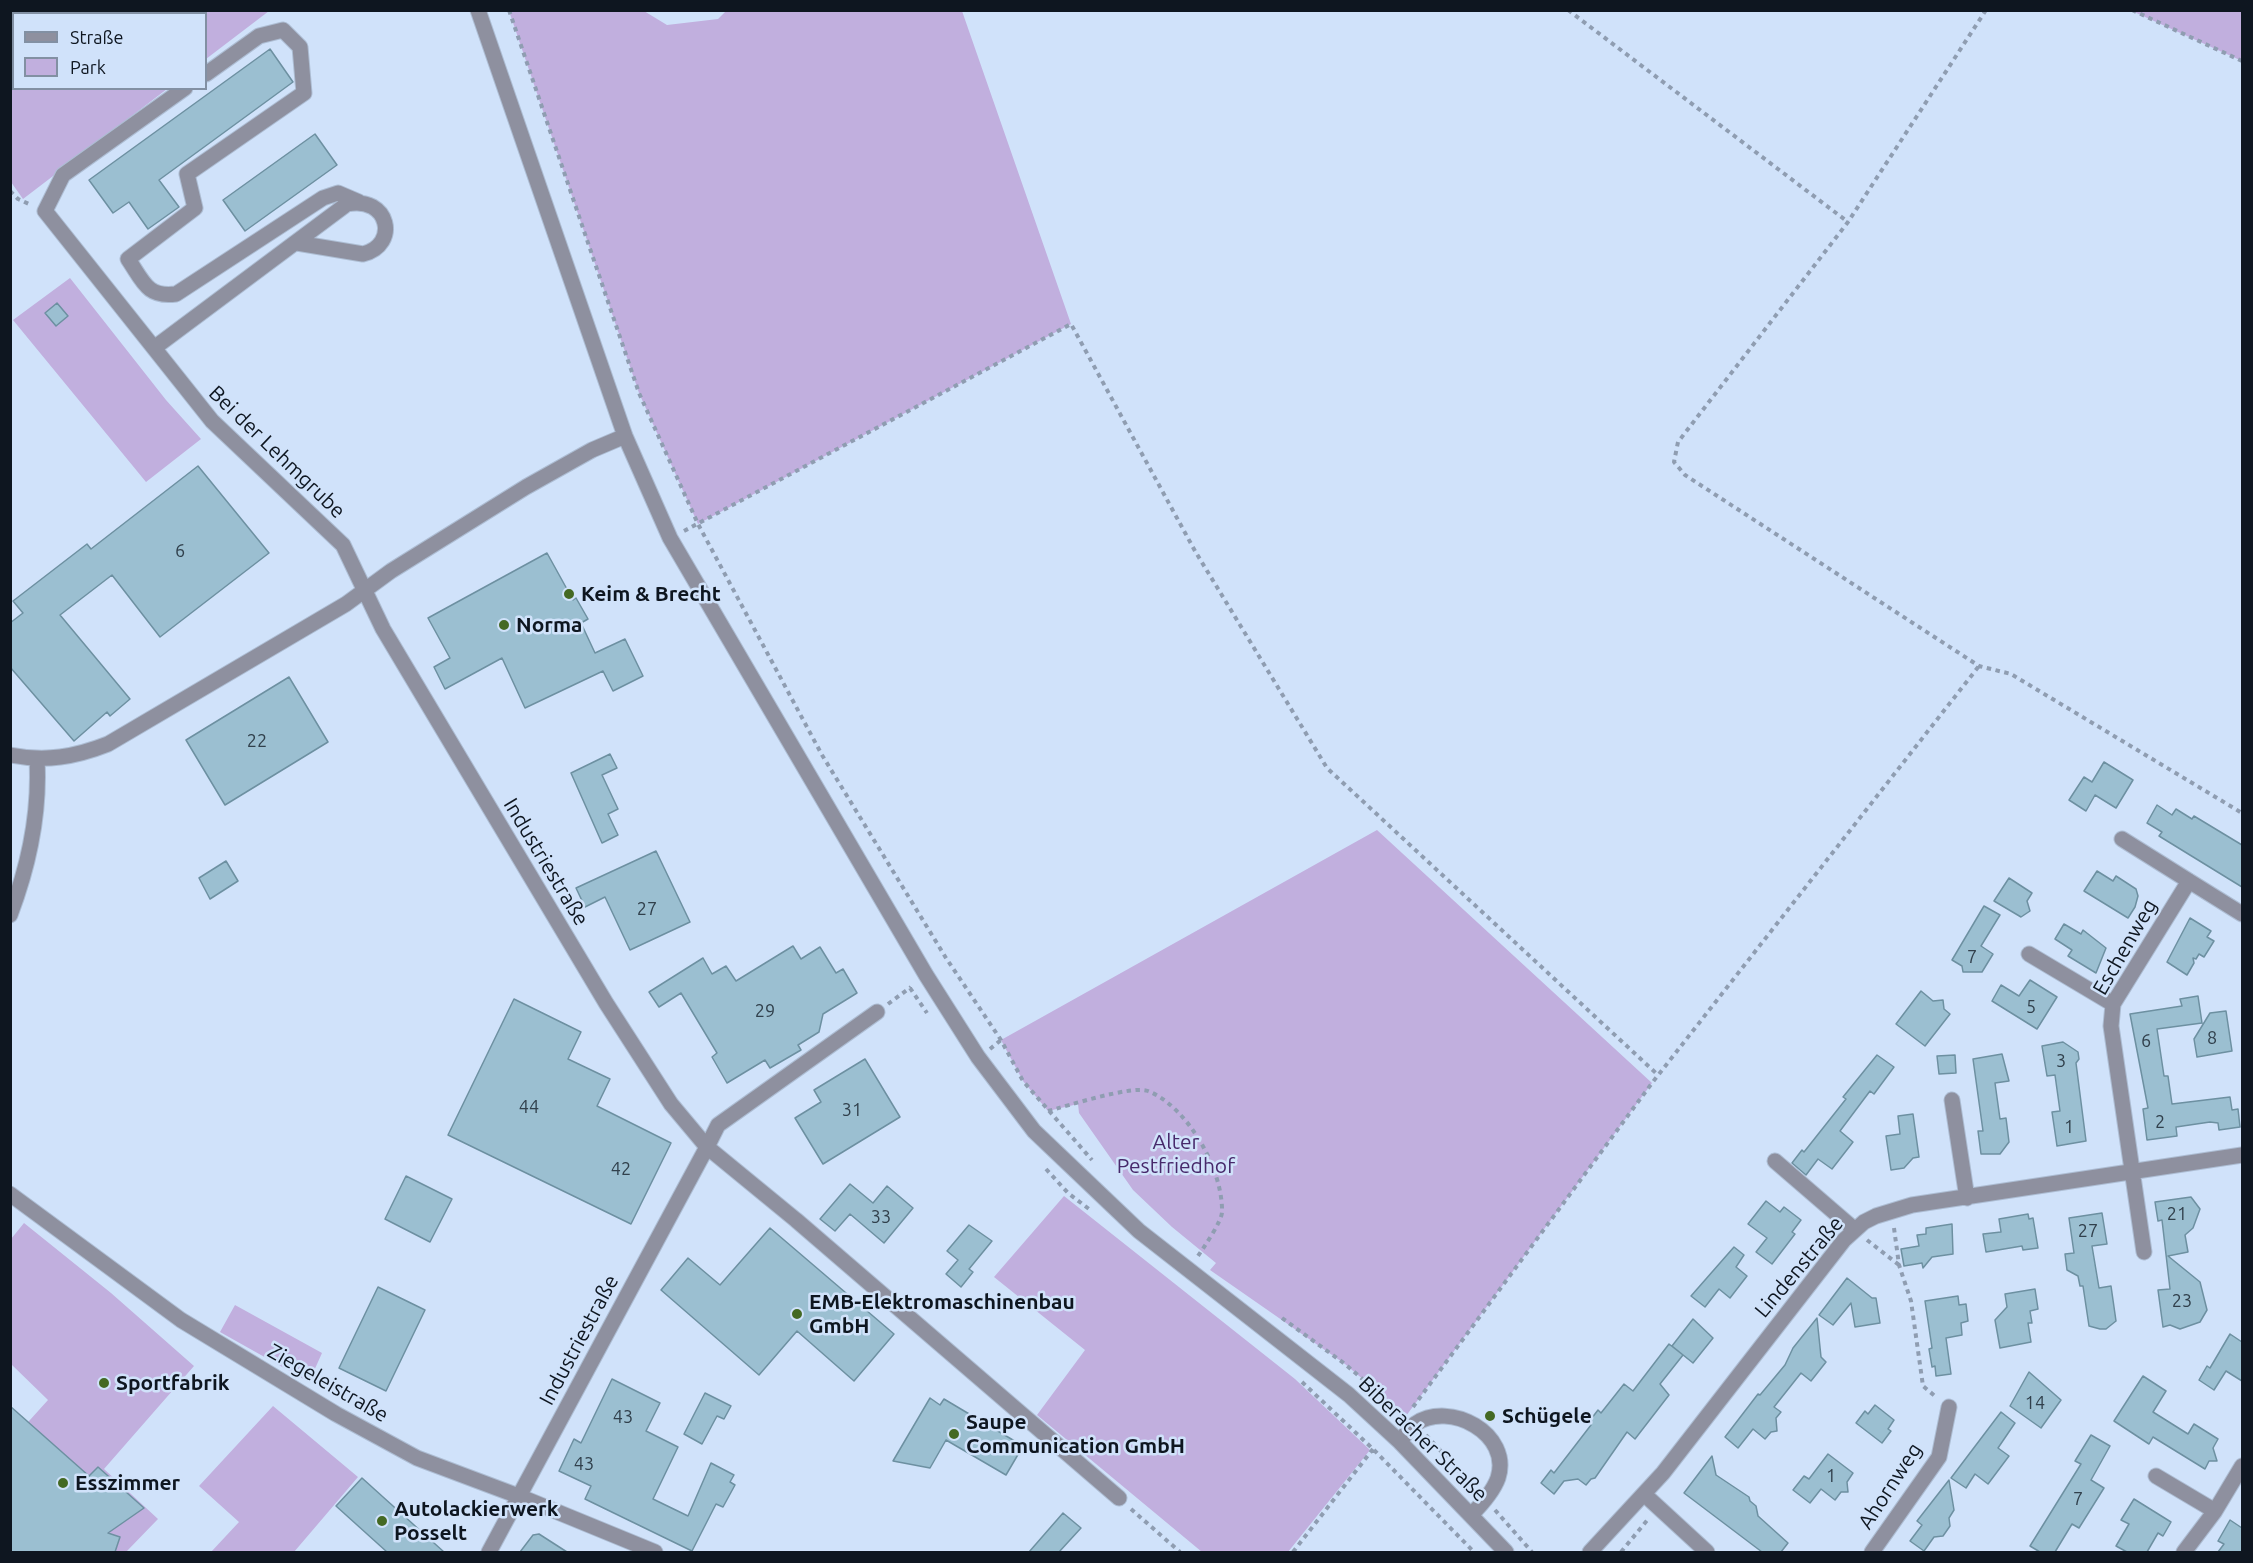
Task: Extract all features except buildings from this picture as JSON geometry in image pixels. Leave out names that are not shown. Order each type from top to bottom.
[{"type":"street","name":"Biberacher Straße","points":[[478,10],[625,436],[670,538],[926,975],[978,1057],[1034,1131],[1139,1231],[1306,1360],[1395,1437],[1506,1552]]},
{"type":"street","points":[[207,73],[258,36],[283,30],[300,47],[303,93],[187,174],[195,208],[128,259],[152,291],[160,296],[176,294],[323,198],[338,193],[380,209],[384,220],[382,243],[374,252],[363,254],[297,243]]},
{"type":"street","points":[[45,211],[63,175],[182,90]]},
{"type":"street","points":[[154,348],[347,204],[359,202]]},
{"type":"street","name":"Bei der Lehmgrube","points":[[45,211],[212,420],[343,545],[365,590]]},
{"type":"street","points":[[10,755],[37,760],[80,755],[108,744],[346,604],[526,487],[592,450],[625,436]]},
{"type":"street","name":"Industriestraße","points":[[365,590],[383,630],[606,1003],[672,1104],[707,1147],[796,1220],[1119,1498]]},
{"type":"street","points":[[10,915],[23,881],[32,841],[39,795],[37,760]]},
{"type":"street","points":[[2122,839],[2242,914]]},
{"type":"street","name":"Eschenweg","points":[[2144,1252],[2111,1026],[2113,1004],[2189,881]]},
{"type":"street","points":[[2029,954],[2113,1004]]},
{"type":"street","name":"Industriestraße","points":[[489,1552],[521,1497],[718,1125],[877,1012]]},
{"type":"street","points":[[1952,1100],[1967,1198]]},
{"type":"street","name":"Lindenstraße","points":[[1590,1552],[1645,1495],[1830,1256],[1864,1222],[1891,1210],[2242,1155]]},
{"type":"street","points":[[1775,1161],[1855,1230]]},
{"type":"street","name":"Ziegeleistraße","points":[[10,1194],[181,1320],[313,1401],[417,1458],[521,1497],[655,1552]]},
{"type":"street","name":"Ahornweg","points":[[1872,1552],[1939,1457],[1949,1407]]},
{"type":"street","points":[[1395,1437],[1410,1420],[1448,1416],[1461,1418],[1484,1432],[1493,1442],[1499,1467],[1498,1478],[1486,1500],[1471,1515]]},
{"type":"street","points":[[2184,1552],[2215,1512],[2242,1466]]},
{"type":"street","points":[[2156,1476],[2215,1512]]},
{"type":"street","points":[[1645,1495],[1707,1552]]},
{"type":"path","points":[[509,10],[639,393],[698,524],[822,755],[946,958],[1001,1040],[1023,1080],[1100,1168]]},
{"type":"path","points":[[1568,10],[1848,222]]},
{"type":"path","points":[[1986,10],[1848,222],[1678,442],[1674,462],[1685,475],[1978,666],[2011,674],[2242,813]]},
{"type":"path","points":[[2132,10],[2242,61]]},
{"type":"path","points":[[10,190],[18,199],[45,211]]},
{"type":"path","points":[[670,538],[1071,324],[1196,551],[1327,768],[1658,1075]]},
{"type":"path","points":[[1395,1437],[1410,1420],[1658,1075],[1978,666]]},
{"type":"path","points":[[877,1012],[910,988]]},
{"type":"path","points":[[1048,1111],[1123,1091],[1146,1090],[1169,1105],[1194,1130],[1215,1171],[1222,1214],[1196,1260]]},
{"type":"path","points":[[1891,1210],[1899,1265],[1911,1301],[1923,1386],[1949,1407]]},
{"type":"path","points":[[1855,1230],[1899,1265]]},
{"type":"path","points":[[1188,1252],[1203,1264]]},
{"type":"path","points":[[1278,1316],[1345,1364],[1410,1420],[1532,1552]]},
{"type":"path","points":[[1293,1552],[1373,1449]]},
{"type":"path","points":[[1119,1498],[1180,1552]]},
{"type":"path","points":[[1621,1552],[1660,1507]]},
{"type":"path","points":[[1464,1543],[1474,1552]]},
{"type":"green space","points":[[727,10],[962,11],[1071,324],[698,524],[639,393],[509,11],[644,11],[667,25],[718,19]]},
{"type":"green space","points":[[11,11],[269,11],[207,58],[207,12],[12,12],[12,90],[166,90],[23,199],[11,182]]},
{"type":"green space","points":[[2132,11],[2242,11],[2242,61]]},
{"type":"green space","points":[[70,278],[166,400],[201,439],[146,482],[13,320]]},
{"type":"green space","name":"Alter Pestfriedhof","points":[[1377,830],[1652,1083],[1406,1416],[1345,1364],[1210,1270],[1216,1263],[1172,1227],[1133,1190],[1079,1113],[1078,1104],[1048,1111],[1023,1081],[1001,1040]]},
{"type":"green space","points":[[1064,1196],[1295,1379],[1370,1450],[1288,1552],[1202,1552],[1037,1415],[1085,1350],[994,1277]]},
{"type":"green space","name":"Sportfabrik","points":[[24,1223],[111,1293],[194,1366],[104,1469],[158,1519],[126,1552],[11,1552],[11,1441],[48,1400],[11,1364],[11,1239]]},
{"type":"green space","points":[[235,1305],[322,1353],[309,1382],[220,1332]]},
{"type":"green space","name":"Sportfabrik","points":[[273,1406],[358,1477],[294,1552],[211,1552],[239,1522],[199,1486]]},
{"type":"place","name":"Keim & Brecht","points":[[569,594]]},
{"type":"place","name":"Norma","points":[[504,625]]},
{"type":"place","name":"EMB-Elektromaschinenbau GmbH","points":[[797,1314]]},
{"type":"place","name":"Sportfabrik","points":[[104,1383]]},
{"type":"place","name":"Schügele","points":[[1490,1416]]},
{"type":"place","name":"Saupe Communication GmbH","points":[[954,1434]]},
{"type":"place","name":"Esszimmer","points":[[63,1483]]},
{"type":"place","name":"Autolackierwerk Posselt","points":[[382,1521]]}]
